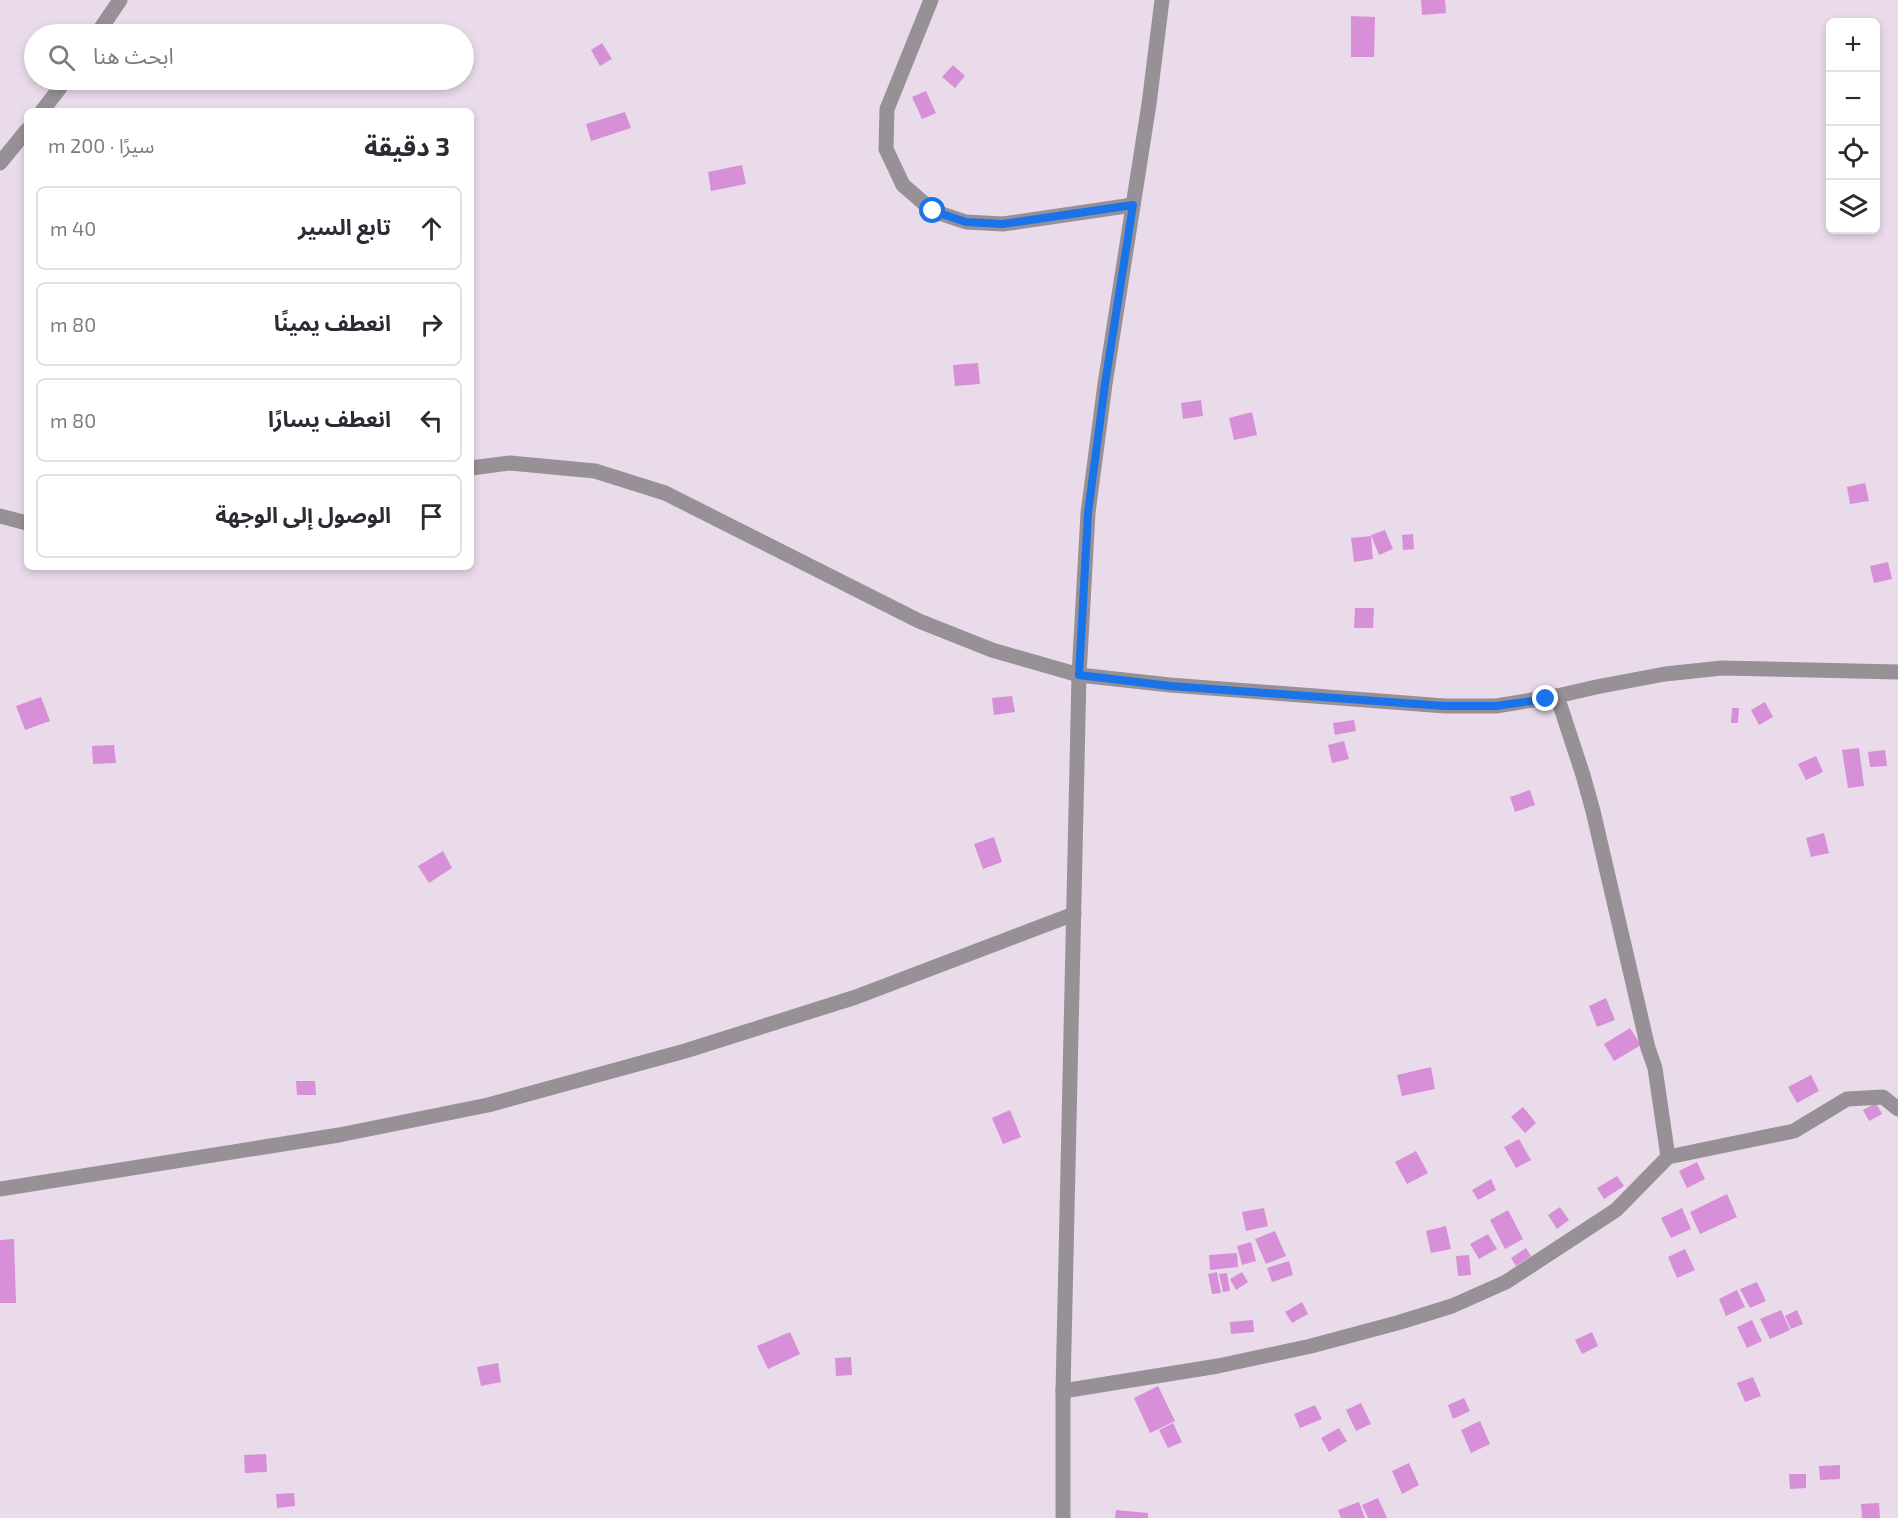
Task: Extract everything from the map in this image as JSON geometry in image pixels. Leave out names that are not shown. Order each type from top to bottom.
[{"type":"street","points":[[104,24],[120,0]]},
{"type":"street","points":[[931,0],[887,108],[886,148],[903,185],[933,211],[966,222],[1003,224],[1133,205]]},
{"type":"street","points":[[1063,1518],[1063,1390],[1079,675],[1088,513],[1162,0]]},
{"type":"street","points":[[44,108],[58,90]]},
{"type":"street","points":[[0,163],[24,134]]},
{"type":"street","points":[[474,468],[510,463],[595,471],[665,492],[919,621],[992,650],[1079,675],[1170,686],[1444,706],[1496,706],[1665,674],[1722,668],[1898,672]]},
{"type":"street","points":[[0,516],[24,522]]},
{"type":"street","points":[[1557,696],[1593,811],[1648,1048],[1655,1068],[1668,1157]]},
{"type":"street","points":[[0,1189],[339,1136],[488,1105],[685,1051],[856,997],[1074,914]]},
{"type":"street","points":[[1063,1390],[1218,1366],[1311,1346],[1452,1306],[1506,1282],[1616,1210],[1668,1157],[1794,1131],[1847,1099],[1883,1097],[1898,1109]]},
{"type":"building","points":[[1421,0],[1445,0],[1446,13],[1422,15]]},
{"type":"building","points":[[1351,16],[1375,17],[1374,57],[1351,57]]},
{"type":"building","points":[[602,43],[612,59],[600,66],[591,50]]},
{"type":"building","points":[[953,65],[965,76],[955,88],[942,77]]},
{"type":"building","points":[[926,91],[936,113],[922,119],[912,97]]},
{"type":"building","points":[[625,112],[631,128],[591,141],[586,124]]},
{"type":"building","points":[[742,165],[746,184],[711,191],[708,172]]},
{"type":"building","points":[[978,363],[980,384],[955,386],[953,365]]},
{"type":"building","points":[[1201,400],[1203,416],[1183,419],[1181,403]]},
{"type":"building","points":[[1252,412],[1257,435],[1234,440],[1229,418]]},
{"type":"building","points":[[1865,483],[1869,501],[1850,504],[1847,487]]},
{"type":"building","points":[[1385,530],[1393,549],[1379,555],[1371,535]]},
{"type":"building","points":[[1413,534],[1414,549],[1403,550],[1402,535]]},
{"type":"building","points":[[1371,536],[1373,559],[1354,562],[1351,538]]},
{"type":"building","points":[[1888,562],[1892,579],[1874,583],[1870,566]]},
{"type":"building","points":[[1355,608],[1374,608],[1373,628],[1354,628]]},
{"type":"building","points":[[1012,696],[1015,712],[994,715],[992,698]]},
{"type":"building","points":[[41,697],[50,721],[25,730],[16,706]]},
{"type":"building","points":[[1765,702],[1773,717],[1759,725],[1751,710]]},
{"type":"building","points":[[1732,708],[1739,708],[1738,723],[1731,723]]},
{"type":"building","points":[[1354,720],[1356,731],[1335,735],[1333,723]]},
{"type":"building","points":[[1344,741],[1349,759],[1332,763],[1328,745]]},
{"type":"building","points":[[114,745],[116,763],[93,764],[92,746]]},
{"type":"building","points":[[1859,748],[1864,786],[1848,788],[1842,750]]},
{"type":"building","points":[[1885,750],[1887,766],[1870,767],[1868,752]]},
{"type":"building","points":[[1816,756],[1823,772],[1806,780],[1798,764]]},
{"type":"building","points":[[1530,790],[1535,805],[1515,812],[1510,797]]},
{"type":"building","points":[[1824,833],[1829,853],[1811,857],[1806,838]]},
{"type":"building","points":[[994,837],[1002,862],[983,869],[974,844]]},
{"type":"building","points":[[443,851],[452,868],[429,883],[418,866]]},
{"type":"building","points":[[1606,998],[1615,1020],[1597,1027],[1589,1006]]},
{"type":"building","points":[[1630,1028],[1641,1045],[1614,1061],[1604,1044]]},
{"type":"building","points":[[1431,1067],[1435,1089],[1402,1096],[1397,1075]]},
{"type":"building","points":[[1811,1075],[1819,1091],[1797,1103],[1788,1087]]},
{"type":"building","points":[[296,1081],[315,1081],[316,1095],[297,1095]]},
{"type":"building","points":[[1876,1103],[1882,1114],[1869,1121],[1863,1110]]},
{"type":"building","points":[[1523,1107],[1536,1123],[1525,1133],[1511,1117]]},
{"type":"building","points":[[1010,1110],[1021,1137],[1003,1144],[992,1118]]},
{"type":"building","points":[[1519,1139],[1531,1160],[1516,1168],[1504,1147]]},
{"type":"building","points":[[1416,1151],[1428,1173],[1407,1184],[1395,1162]]},
{"type":"building","points":[[1697,1162],[1705,1179],[1687,1188],[1679,1171]]},
{"type":"building","points":[[1617,1176],[1624,1186],[1604,1199],[1597,1188]]},
{"type":"building","points":[[1491,1179],[1496,1190],[1478,1200],[1472,1190]]},
{"type":"building","points":[[1727,1194],[1737,1217],[1700,1234],[1690,1212]]},
{"type":"building","points":[[1560,1207],[1569,1220],[1557,1229],[1548,1215]]},
{"type":"building","points":[[1264,1208],[1268,1226],[1246,1231],[1242,1212]]},
{"type":"building","points":[[1682,1208],[1691,1229],[1671,1238],[1661,1218]]},
{"type":"building","points":[[1508,1210],[1523,1239],[1505,1249],[1490,1220]]},
{"type":"building","points":[[1446,1226],[1451,1249],[1431,1253],[1426,1231]]},
{"type":"building","points":[[1275,1231],[1286,1256],[1266,1264],[1255,1239]]},
{"type":"building","points":[[1488,1234],[1497,1249],[1479,1259],[1470,1244]]},
{"type":"building","points":[[14,1239],[16,1303],[0,1303],[0,1240]]},
{"type":"building","points":[[1251,1242],[1256,1261],[1242,1265],[1237,1246]]},
{"type":"building","points":[[1526,1248],[1531,1256],[1516,1266],[1511,1258]]},
{"type":"building","points":[[1685,1249],[1695,1270],[1677,1278],[1668,1257]]},
{"type":"building","points":[[1237,1253],[1238,1267],[1210,1270],[1209,1255]]},
{"type":"building","points":[[1469,1255],[1471,1275],[1458,1276],[1456,1256]]},
{"type":"building","points":[[1289,1261],[1293,1275],[1272,1282],[1267,1268]]},
{"type":"building","points":[[1217,1272],[1221,1293],[1212,1294],[1208,1274]]},
{"type":"building","points":[[1242,1272],[1248,1282],[1236,1290],[1230,1279]]},
{"type":"building","points":[[1227,1273],[1230,1291],[1223,1292],[1219,1274]]},
{"type":"building","points":[[1757,1282],[1766,1301],[1750,1308],[1740,1289]]},
{"type":"building","points":[[1737,1290],[1745,1307],[1726,1316],[1719,1299]]},
{"type":"building","points":[[1302,1302],[1308,1314],[1292,1323],[1285,1312]]},
{"type":"building","points":[[1781,1310],[1790,1330],[1770,1339],[1760,1319]]},
{"type":"building","points":[[1797,1310],[1803,1324],[1791,1329],[1785,1316]]},
{"type":"building","points":[[1253,1320],[1254,1332],[1231,1334],[1230,1322]]},
{"type":"building","points":[[1752,1320],[1762,1341],[1747,1348],[1737,1327]]},
{"type":"building","points":[[790,1332],[800,1354],[768,1369],[757,1346]]},
{"type":"building","points":[[1592,1332],[1598,1346],[1582,1354],[1575,1340]]},
{"type":"building","points":[[851,1357],[852,1375],[836,1376],[835,1358]]},
{"type":"building","points":[[498,1363],[501,1382],[481,1386],[477,1367]]},
{"type":"building","points":[[1753,1377],[1761,1396],[1745,1402],[1737,1383]]},
{"type":"building","points":[[1158,1386],[1175,1421],[1150,1433],[1134,1398]]},
{"type":"building","points":[[1464,1398],[1470,1411],[1453,1419],[1448,1405]]},
{"type":"building","points":[[1361,1403],[1371,1424],[1356,1431],[1346,1410]]},
{"type":"building","points":[[1315,1405],[1322,1419],[1300,1428],[1294,1414]]},
{"type":"building","points":[[1480,1421],[1490,1444],[1471,1453],[1461,1430]]},
{"type":"building","points":[[1173,1423],[1182,1442],[1168,1448],[1159,1430]]},
{"type":"building","points":[[1339,1428],[1347,1441],[1329,1452],[1321,1438]]},
{"type":"building","points":[[266,1454],[267,1472],[245,1473],[244,1455]]},
{"type":"building","points":[[1409,1463],[1419,1485],[1402,1494],[1392,1471]]},
{"type":"building","points":[[1840,1465],[1840,1479],[1820,1480],[1819,1466]]},
{"type":"building","points":[[1789,1474],[1806,1474],[1806,1488],[1790,1489]]},
{"type":"building","points":[[294,1493],[295,1506],[277,1508],[276,1494]]},
{"type":"building","points":[[1378,1498],[1387,1518],[1368,1518],[1362,1505]]},
{"type":"building","points":[[1359,1502],[1365,1518],[1341,1518],[1338,1510]]},
{"type":"building","points":[[1879,1503],[1880,1518],[1862,1518],[1861,1504]]},
{"type":"building","points":[[1116,1510],[1148,1513],[1148,1518],[1115,1518]]},
{"type":"route","points":[[933,211],[966,222],[1003,224],[1133,205],[1105,384],[1088,513],[1079,675],[1170,686],[1444,706],[1496,706],[1546,699]]}]
